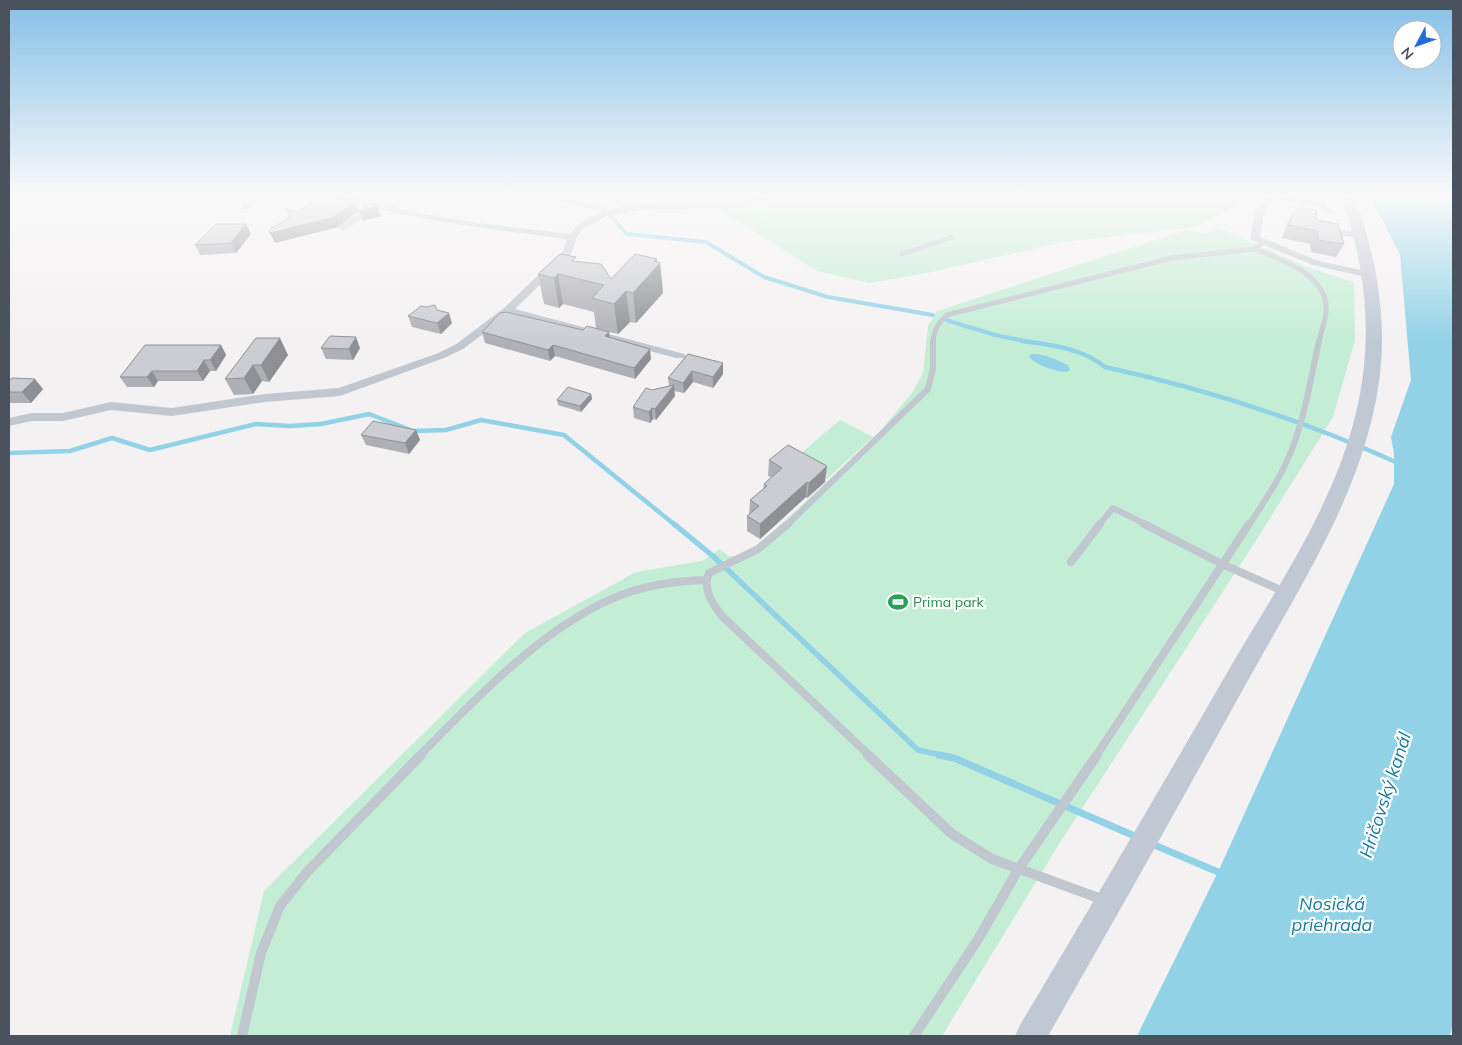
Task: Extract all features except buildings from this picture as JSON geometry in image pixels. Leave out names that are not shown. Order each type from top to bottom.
[{"type":"main road","points":[[1032,1036],[1285,592],[1330,507],[1356,445],[1369,392],[1376,344],[1370,275],[1363,244]]},
{"type":"street","points":[[9,422],[32,417],[63,417],[111,406],[172,412],[265,398],[340,392],[440,356],[459,347],[508,310],[568,252],[570,244]]},
{"type":"street","points":[[1267,244],[1316,263],[1370,275]]},
{"type":"street","points":[[508,310],[680,356]]},
{"type":"lane","points":[[902,254],[932,244]]},
{"type":"lane","points":[[1255,249],[1261,244]]},
{"type":"lane","points":[[914,1036],[977,941],[1018,870],[1104,746],[1272,490],[1295,442],[1327,306],[1327,298],[1322,288],[1294,267],[1255,249],[1172,258],[947,315],[937,323],[932,336],[933,379],[928,388],[850,466],[763,546],[736,561],[712,570],[706,580],[712,604],[720,615],[952,834],[992,860],[1018,870],[1110,902]]},
{"type":"lane","points":[[1071,562],[1113,508],[1222,564],[1285,592]]},
{"type":"lane","points":[[242,1036],[252,985],[270,926],[281,905],[316,863],[409,765],[493,684],[531,651],[597,606],[641,588],[683,580],[706,580]]},
{"type":"green space","points":[[774,244],[1055,244],[927,273],[870,283],[817,271]]},
{"type":"green space","name":"Prima park","points":[[1144,244],[1254,244],[1309,268],[1354,282],[1355,340],[1333,417],[1257,539],[1059,844],[942,1036],[230,1036],[264,891],[525,633],[636,572],[702,561],[720,549],[728,556],[739,556],[762,542],[877,435],[912,393],[923,373],[928,326],[937,311]]},
{"type":"green space","points":[[840,420],[873,437],[827,479],[793,460]]},
{"type":"water","name":"Nosická priehrada","points":[[1394,244],[1453,244],[1453,1022],[1450,1036],[1137,1036],[1218,872],[1394,484],[1394,454],[1391,437],[1411,380],[1400,255]]},
{"type":"water","points":[[1031,354],[1055,359],[1068,365],[1070,370],[1066,372],[1046,368],[1029,357]]},
{"type":"waterway","points":[[709,244],[764,277],[828,297],[933,315]]},
{"type":"waterway","points":[[946,320],[995,335],[1030,342]]},
{"type":"waterway","points":[[1022,341],[1066,348],[1086,355],[1105,367],[1180,385],[1254,407],[1326,433],[1398,463]]},
{"type":"waterway","points":[[9,453],[70,451],[112,438],[150,450],[256,424],[290,426],[321,424],[369,414],[413,431],[446,430],[481,420],[564,435],[675,525]]},
{"type":"waterway","points":[[674,524],[714,557],[918,750],[945,756]]},
{"type":"waterway","points":[[939,755],[954,758],[1137,837]]},
{"type":"waterway","points":[[1152,844],[1218,872]]},
{"type":"place","name":"Prima park","points":[[898,602]]},
{"type":"water label","name":"Hričovský kanál","points":[[1385,795]]}]
